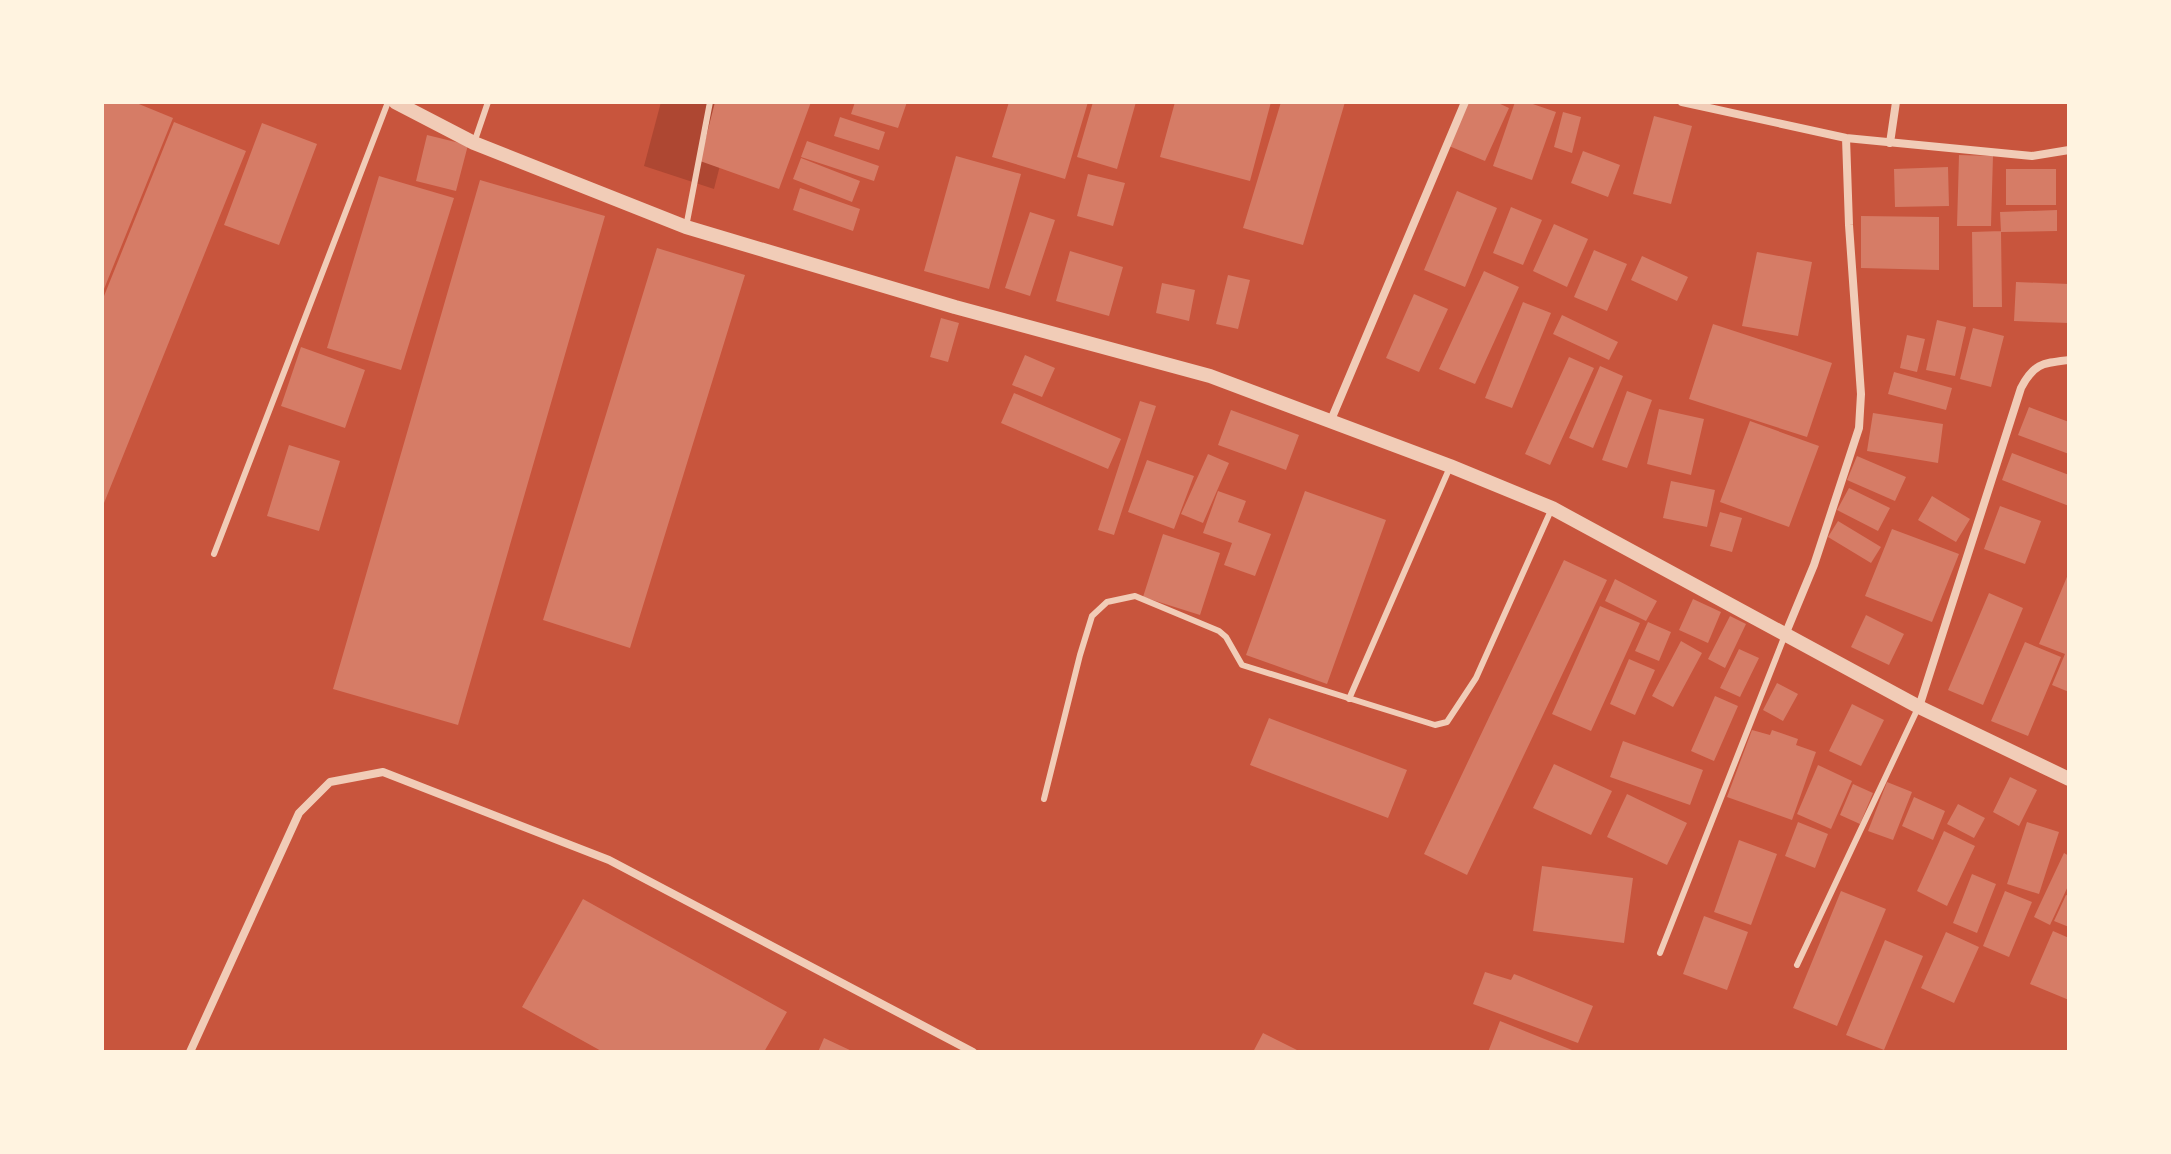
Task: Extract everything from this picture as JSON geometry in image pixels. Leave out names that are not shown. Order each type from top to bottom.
[{"type":"street","points":[[395,102],[474,143],[686,227],[955,307],[1210,376],[1450,466],[1552,508],[1919,707],[2069,779]]},
{"type":"street","points":[[1331,420],[1465,102]]},
{"type":"street","points":[[1682,102],[1712,105],[1846,138],[2032,156],[2069,150]]},
{"type":"street","points":[[1890,143],[1896,102]]},
{"type":"street","points":[[1785,635],[1819,550],[1859,428],[1861,380],[1846,138]]},
{"type":"street","points":[[1919,707],[2021,388],[2026,377],[2041,363],[2069,360]]},
{"type":"street","points":[[190,1052],[299,813],[330,782],[383,772],[609,860],[973,1052]]},
{"type":"lane","points":[[214,554],[388,102]]},
{"type":"lane","points":[[474,143],[488,102]]},
{"type":"lane","points":[[686,227],[710,102]]},
{"type":"lane","points":[[1349,699],[1450,466]]},
{"type":"lane","points":[[1044,799],[1092,616],[1107,602],[1135,596],[1219,631],[1226,637],[1242,665],[1435,725],[1447,722],[1476,678],[1552,508]]},
{"type":"lane","points":[[1660,953],[1785,635]]},
{"type":"lane","points":[[1797,965],[1919,707]]},
{"type":"shaded area","points":[[661,102],[736,102],[714,189],[644,166]]},
{"type":"building","points":[[102,102],[134,102],[173,118],[102,294]]},
{"type":"building","points":[[715,102],[811,102],[779,189],[700,161]]},
{"type":"building","points":[[855,102],[907,102],[898,128],[851,114]]},
{"type":"building","points":[[1009,102],[1088,102],[1065,179],[992,157]]},
{"type":"building","points":[[1093,102],[1136,102],[1117,169],[1077,157]]},
{"type":"building","points":[[1175,102],[1271,102],[1250,181],[1160,157]]},
{"type":"building","points":[[1281,102],[1345,102],[1303,245],[1243,228]]},
{"type":"building","points":[[1469,102],[1496,102],[1509,108],[1485,161],[1449,146]]},
{"type":"building","points":[[1515,102],[1527,102],[1556,112],[1532,180],[1493,166]]},
{"type":"building","points":[[1563,112],[1581,117],[1572,153],[1554,147]]},
{"type":"building","points":[[1654,116],[1692,126],[1671,204],[1633,194]]},
{"type":"building","points":[[840,117],[885,132],[879,150],[834,136]]},
{"type":"building","points":[[174,122],[246,151],[102,508],[102,301]]},
{"type":"building","points":[[262,123],[317,144],[279,245],[224,225]]},
{"type":"building","points":[[427,135],[468,145],[456,191],[416,181]]},
{"type":"building","points":[[807,141],[879,166],[874,181],[801,157]]},
{"type":"building","points":[[1583,151],[1620,165],[1608,197],[1571,183]]},
{"type":"building","points":[[1959,155],[1993,156],[1991,226],[1957,226]]},
{"type":"building","points":[[956,156],[1021,174],[989,289],[924,271]]},
{"type":"building","points":[[801,158],[860,181],[852,202],[793,179]]},
{"type":"building","points":[[1948,167],[1949,206],[1895,207],[1894,169]]},
{"type":"building","points":[[2006,169],[2056,169],[2056,205],[2006,205]]},
{"type":"building","points":[[1088,174],[1125,183],[1113,226],[1077,216]]},
{"type":"building","points":[[379,176],[454,198],[401,370],[327,348]]},
{"type":"building","points":[[480,180],[605,216],[458,725],[333,689]]},
{"type":"building","points":[[800,188],[860,209],[853,231],[793,210]]},
{"type":"building","points":[[1457,191],[1497,208],[1465,287],[1424,270]]},
{"type":"building","points":[[1511,207],[1542,220],[1523,265],[1493,253]]},
{"type":"building","points":[[2057,210],[2057,231],[2001,232],[2000,212]]},
{"type":"building","points":[[1030,212],[1055,220],[1030,296],[1005,288]]},
{"type":"building","points":[[1861,216],[1939,217],[1939,270],[1861,268]]},
{"type":"building","points":[[1554,224],[1588,239],[1567,287],[1533,271]]},
{"type":"building","points":[[2001,231],[2002,307],[1973,307],[1972,232]]},
{"type":"building","points":[[657,248],[745,275],[630,648],[543,620]]},
{"type":"building","points":[[1594,250],[1627,264],[1607,311],[1574,297]]},
{"type":"building","points":[[1070,251],[1123,267],[1109,316],[1056,301]]},
{"type":"building","points":[[1757,252],[1812,262],[1798,336],[1742,326]]},
{"type":"building","points":[[1642,256],[1688,277],[1677,301],[1631,280]]},
{"type":"building","points":[[1484,271],[1519,287],[1475,384],[1439,369]]},
{"type":"building","points":[[1228,275],[1250,280],[1238,329],[1216,324]]},
{"type":"building","points":[[2016,282],[2069,284],[2069,323],[2014,321]]},
{"type":"building","points":[[1162,283],[1195,290],[1189,321],[1156,313]]},
{"type":"building","points":[[1414,294],[1448,309],[1419,372],[1386,358]]},
{"type":"building","points":[[1523,302],[1551,313],[1512,408],[1485,398]]},
{"type":"building","points":[[1562,315],[1618,342],[1609,360],[1553,334]]},
{"type":"building","points":[[941,318],[959,323],[948,362],[930,357]]},
{"type":"building","points":[[1937,320],[1966,327],[1955,376],[1926,370]]},
{"type":"building","points":[[1713,324],[1832,363],[1807,437],[1689,399]]},
{"type":"building","points":[[1973,328],[2004,336],[1991,387],[1960,379]]},
{"type":"building","points":[[1907,335],[1925,339],[1917,372],[1900,368]]},
{"type":"building","points":[[301,347],[365,370],[345,428],[281,406]]},
{"type":"building","points":[[1025,355],[1055,368],[1042,397],[1012,385]]},
{"type":"building","points":[[1569,357],[1594,368],[1550,465],[1525,454]]},
{"type":"building","points":[[1600,366],[1623,376],[1593,448],[1569,438]]},
{"type":"building","points":[[1894,372],[1952,388],[1946,410],[1888,394]]},
{"type":"building","points":[[1627,391],[1652,400],[1627,468],[1602,460]]},
{"type":"building","points":[[1014,393],[1121,439],[1108,469],[1001,423]]},
{"type":"building","points":[[1140,401],[1156,406],[1114,535],[1098,530]]},
{"type":"building","points":[[2029,407],[2069,422],[2069,454],[2018,435]]},
{"type":"building","points":[[1659,409],[1704,419],[1691,475],[1647,464]]},
{"type":"building","points":[[1231,410],[1299,435],[1286,470],[1218,445]]},
{"type":"building","points":[[1873,413],[1943,424],[1938,463],[1867,451]]},
{"type":"building","points":[[1750,421],[1819,446],[1789,527],[1720,502]]},
{"type":"building","points":[[289,445],[340,461],[319,531],[267,516]]},
{"type":"building","points":[[2012,453],[2069,475],[2069,506],[2002,480]]},
{"type":"building","points":[[1208,454],[1229,463],[1203,523],[1181,514]]},
{"type":"building","points":[[1857,456],[1906,477],[1895,501],[1847,480]]},
{"type":"building","points":[[1147,460],[1194,476],[1174,529],[1128,512]]},
{"type":"building","points":[[1671,481],[1715,490],[1707,527],[1663,518]]},
{"type":"building","points":[[1849,488],[1890,508],[1878,531],[1837,510]]},
{"type":"building","points":[[1218,491],[1246,501],[1238,522],[1271,534],[1255,576],[1224,565],[1232,543],[1203,533]]},
{"type":"building","points":[[1305,491],[1386,520],[1327,684],[1246,655]]},
{"type":"building","points":[[1932,496],[1970,519],[1956,542],[1918,520]]},
{"type":"building","points":[[2000,506],[2041,521],[2025,564],[1984,549]]},
{"type":"building","points":[[1720,512],[1742,518],[1732,552],[1710,546]]},
{"type":"building","points":[[1838,521],[1881,547],[1871,563],[1828,537]]},
{"type":"building","points":[[1892,529],[1959,554],[1932,622],[1865,596]]},
{"type":"building","points":[[1163,534],[1220,553],[1200,615],[1143,597]]},
{"type":"building","points":[[1564,560],[1607,580],[1467,875],[1424,854]]},
{"type":"building","points":[[2069,572],[2069,692],[2052,685],[2065,654],[2039,644]]},
{"type":"building","points":[[1615,579],[1657,601],[1646,621],[1605,601]]},
{"type":"building","points":[[1989,593],[2023,608],[1983,705],[1948,690]]},
{"type":"building","points":[[1693,599],[1721,612],[1708,643],[1679,630]]},
{"type":"building","points":[[1600,606],[1640,623],[1591,731],[1552,714]]},
{"type":"building","points":[[1866,615],[1904,634],[1889,665],[1851,647]]},
{"type":"building","points":[[1730,616],[1746,624],[1725,668],[1708,659]]},
{"type":"building","points":[[1648,622],[1671,632],[1659,661],[1635,651]]},
{"type":"building","points":[[1681,641],[1702,653],[1673,707],[1652,696]]},
{"type":"building","points":[[2025,642],[2061,657],[2028,736],[1991,721]]},
{"type":"building","points":[[1739,649],[1759,658],[1740,697],[1720,688]]},
{"type":"building","points":[[1629,659],[1655,670],[1635,715],[1610,704]]},
{"type":"building","points":[[1777,683],[1798,694],[1783,721],[1763,710]]},
{"type":"building","points":[[1715,696],[1738,706],[1714,761],[1691,751]]},
{"type":"building","points":[[1852,704],[1884,720],[1861,766],[1829,751]]},
{"type":"building","points":[[1269,718],[1407,770],[1388,818],[1250,765]]},
{"type":"building","points":[[1752,730],[1770,735],[1772,730],[1798,739],[1796,745],[1816,752],[1792,820],[1727,797]]},
{"type":"building","points":[[1623,741],[1703,770],[1690,805],[1610,777]]},
{"type":"building","points":[[1554,764],[1612,791],[1591,835],[1533,808]]},
{"type":"building","points":[[1818,765],[1852,781],[1831,829],[1797,814]]},
{"type":"building","points":[[2010,777],[2037,790],[2019,826],[1993,812]]},
{"type":"building","points":[[1887,782],[1912,792],[1893,840],[1868,831]]},
{"type":"building","points":[[1853,784],[1873,793],[1860,824],[1840,815]]},
{"type":"building","points":[[1627,794],[1687,823],[1667,865],[1607,837]]},
{"type":"building","points":[[1914,797],[1945,811],[1933,840],[1902,826]]},
{"type":"building","points":[[1958,804],[1985,818],[1974,838],[1947,824]]},
{"type":"building","points":[[1798,822],[1828,834],[1815,868],[1785,856]]},
{"type":"building","points":[[2027,822],[2059,832],[2039,894],[2007,884]]},
{"type":"building","points":[[1944,831],[1975,846],[1947,906],[1917,891]]},
{"type":"building","points":[[1739,840],[1777,854],[1751,925],[1714,912]]},
{"type":"building","points":[[2064,853],[2069,856],[2069,884],[2050,925],[2034,917]]},
{"type":"building","points":[[1542,866],[1633,878],[1624,943],[1533,931]]},
{"type":"building","points":[[1972,874],[1996,884],[1977,933],[1953,923]]},
{"type":"building","points":[[1841,891],[1886,909],[1837,1026],[1793,1008]]},
{"type":"building","points":[[2005,891],[2032,902],[2009,957],[1983,946]]},
{"type":"building","points":[[2066,895],[2069,896],[2069,927],[2054,921]]},
{"type":"building","points":[[583,899],[787,1012],[764,1052],[603,1052],[522,1007]]},
{"type":"building","points":[[1704,916],[1748,932],[1727,990],[1683,974]]},
{"type":"building","points":[[2053,931],[2069,938],[2069,1000],[2030,984]]},
{"type":"building","points":[[1946,932],[1979,947],[1954,1003],[1921,988]]},
{"type":"building","points":[[1885,940],[1923,956],[1884,1050],[1846,1035]]},
{"type":"building","points":[[1485,972],[1511,980],[1514,974],[1593,1006],[1578,1043],[1473,1004]]},
{"type":"building","points":[[1500,1021],[1577,1052],[1488,1052]]},
{"type":"building","points":[[1263,1033],[1301,1052],[1253,1052]]},
{"type":"building","points":[[824,1038],[854,1052],[818,1052]]}]
